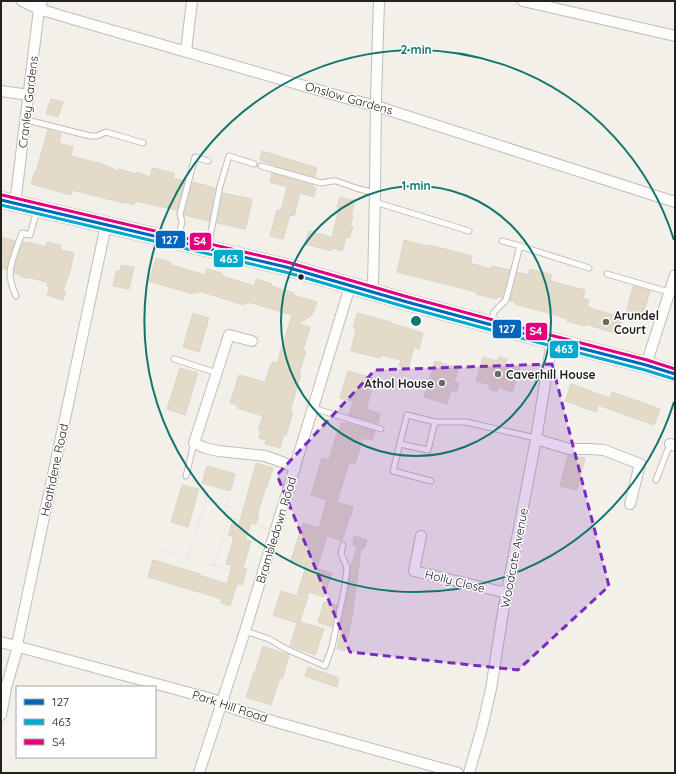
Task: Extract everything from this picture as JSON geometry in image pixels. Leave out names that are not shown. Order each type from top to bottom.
[{"type":"main road","points":[[8,202],[286,267],[490,325],[646,365],[675,374]]},
{"type":"street","name":"Onslow Gardens","points":[[22,1],[40,5],[186,51],[376,106],[675,202]]},
{"type":"street","points":[[186,51],[192,1]]},
{"type":"street","points":[[373,292],[379,1]]},
{"type":"street","points":[[523,1],[675,36]]},
{"type":"street","name":"Cranley Gardens","points":[[8,202],[26,120],[40,5]]},
{"type":"street","points":[[1,91],[29,95]]},
{"type":"street","name":"Heathdene Road","points":[[1,715],[6,688],[16,653],[106,225]]},
{"type":"street","points":[[646,365],[671,294],[675,275]]},
{"type":"street","name":"Brambledown Road","points":[[199,773],[245,631],[350,286]]},
{"type":"street","points":[[252,341],[229,335],[194,443],[205,448],[219,451],[265,456],[295,468]]},
{"type":"street","name":"Woodcote Avenue","points":[[469,773],[491,689],[552,341]]},
{"type":"street","points":[[536,439],[569,449],[604,450],[640,464],[630,504]]},
{"type":"street","name":"Holly Close","points":[[421,536],[414,571],[507,593]]},
{"type":"street","name":"Park Hill Road","points":[[1,642],[212,699],[232,708],[276,722],[458,773]]},
{"type":"lane","points":[[26,120],[90,136],[97,136],[106,132],[143,143]]},
{"type":"lane","points":[[208,248],[220,186],[228,156],[254,164]]},
{"type":"lane","points":[[177,242],[182,222],[180,214],[195,157],[208,161]]},
{"type":"lane","points":[[262,166],[321,183],[336,181],[375,197],[469,231]]},
{"type":"lane","points":[[16,296],[13,290],[10,274],[12,265],[22,233],[30,235],[37,209]]},
{"type":"lane","points":[[502,241],[589,268]]},
{"type":"lane","points":[[490,325],[494,312],[506,300],[520,246]]},
{"type":"lane","points":[[607,274],[671,294]]},
{"type":"lane","points":[[174,359],[217,373]]},
{"type":"lane","points":[[313,408],[381,428]]},
{"type":"lane","points":[[431,481],[393,472],[407,415],[435,422],[466,422],[536,439]]},
{"type":"lane","points":[[400,444],[428,450],[435,422]]},
{"type":"lane","points":[[186,476],[194,443]]},
{"type":"lane","points":[[656,480],[672,445]]},
{"type":"lane","points":[[245,631],[269,639],[286,649],[325,666],[332,647],[344,591],[347,568],[341,553],[343,545]]},
{"type":"path","points":[[243,454],[225,513],[226,516],[275,531]]},
{"type":"path","points":[[187,557],[206,500],[227,506]]},
{"type":"path","points":[[214,565],[229,517]]},
{"type":"path","points":[[160,549],[228,569]]},
{"type":"highlighted area","points":[[552,364],[609,586],[518,670],[350,652],[277,475],[375,370]]},
{"type":"building","points":[[51,99],[63,102],[58,117],[46,114]]},
{"type":"building","points":[[48,130],[61,134],[59,143],[73,147],[71,156],[97,162],[118,171],[119,169],[136,174],[137,172],[150,177],[152,168],[174,173],[173,178],[185,181],[177,210],[135,201],[134,205],[72,190],[71,195],[31,184]]},
{"type":"building","points":[[262,151],[317,168],[315,177],[274,166],[260,160]]},
{"type":"building","points":[[272,173],[313,185],[312,187],[316,188],[314,197],[300,193],[294,216],[290,215],[283,239],[270,236],[277,210],[281,211],[287,187],[270,182]]},
{"type":"building","points":[[193,182],[215,188],[209,221],[184,215]]},
{"type":"building","points":[[223,193],[251,199],[252,201],[245,229],[217,223]]},
{"type":"building","points":[[340,197],[355,201],[350,226],[353,227],[349,238],[346,237],[342,251],[332,248],[331,251],[305,244],[309,231],[332,237]]},
{"type":"building","points":[[1,237],[15,241],[6,270],[1,268]]},
{"type":"building","points":[[404,240],[472,256],[470,263],[491,269],[492,266],[510,270],[502,298],[497,297],[496,299],[476,294],[477,292],[397,272]]},
{"type":"building","points":[[23,242],[28,244],[29,242],[46,247],[47,242],[60,245],[61,250],[74,253],[63,291],[66,292],[63,300],[47,295],[50,287],[47,286],[48,283],[29,277],[28,279],[14,273]]},
{"type":"building","points":[[156,258],[171,262],[171,265],[205,275],[207,269],[222,273],[222,276],[254,286],[256,279],[272,284],[271,286],[294,293],[293,295],[317,302],[312,315],[298,324],[310,327],[303,350],[306,351],[299,374],[301,375],[290,411],[293,412],[286,435],[284,434],[280,448],[265,444],[266,440],[259,438],[261,431],[258,430],[263,416],[237,408],[238,405],[230,403],[239,375],[265,382],[272,362],[277,363],[292,315],[248,302],[247,304],[245,302],[244,305],[199,291],[198,293],[194,292],[193,294],[149,281]]},
{"type":"building","points":[[121,265],[134,267],[129,289],[113,286],[116,271],[120,271]]},
{"type":"building","points":[[530,269],[552,275],[550,281],[585,290],[583,298],[589,300],[587,307],[623,318],[618,334],[585,324],[585,326],[567,321],[567,319],[560,316],[515,304],[515,302],[510,301],[517,272],[529,275]]},
{"type":"building","points":[[633,286],[650,291],[642,318],[626,314]]},
{"type":"building","points":[[193,313],[209,318],[199,352],[183,347]]},
{"type":"building","points":[[357,313],[391,322],[423,333],[419,349],[414,347],[408,369],[399,366],[401,360],[381,355],[380,358],[351,351],[356,329],[353,328]]},
{"type":"building","name":"Caverhill House","points":[[483,357],[497,361],[499,357],[507,359],[505,363],[520,368],[512,392],[498,387],[497,392],[489,389],[490,385],[476,381]]},
{"type":"building","name":"Athol House","points":[[435,361],[459,368],[454,382],[459,383],[456,392],[451,390],[447,404],[424,397]]},
{"type":"building","points":[[180,368],[198,373],[185,415],[167,409]]},
{"type":"building","points":[[348,371],[375,379],[366,409],[380,414],[378,423],[349,415],[353,401],[340,398]]},
{"type":"building","points":[[571,384],[610,398],[612,392],[660,409],[654,425],[598,405],[596,412],[565,401]]},
{"type":"building","points":[[341,423],[347,423],[375,431],[372,440],[363,438],[355,464],[349,462],[337,502],[353,507],[351,516],[350,515],[342,541],[327,536],[317,568],[332,573],[324,597],[309,592],[300,622],[324,629],[315,655],[290,646],[297,623],[273,615],[281,591],[297,596],[306,566],[291,560],[303,523],[319,528],[327,500],[311,495],[322,458],[329,460]]},
{"type":"building","points":[[568,455],[585,458],[577,490],[560,486]]},
{"type":"building","points":[[256,463],[273,468],[258,513],[256,524],[251,523],[245,540],[251,541],[243,568],[247,569],[242,585],[237,584],[230,606],[221,603],[222,599],[148,577],[153,560],[227,584],[232,565],[226,564],[234,537],[228,535],[232,523],[239,525]]},
{"type":"building","points":[[207,466],[235,474],[230,491],[202,483]]},
{"type":"building","points":[[182,485],[199,489],[188,527],[171,522]]},
{"type":"building","points":[[354,536],[367,540],[364,549],[353,545]]},
{"type":"building","points":[[357,547],[361,548],[353,611],[345,651],[337,649],[348,592],[351,566]]},
{"type":"building","points":[[324,602],[337,605],[332,627],[318,622]]},
{"type":"building","points":[[263,646],[289,655],[282,679],[280,678],[271,705],[246,697]]},
{"type":"building","points":[[308,667],[339,678],[337,687],[305,676]]},
{"type":"transit line","name":"S4","points":[[2,195],[287,262],[408,297],[647,360],[675,369]]},
{"type":"transit line","name":"127","points":[[1,200],[286,267],[407,302],[675,374]]},
{"type":"transit line","name":"463","points":[[1,205],[285,272],[406,307],[674,379]]},
{"type":"place","name":"Arundel Court","points":[[606,322]]},
{"type":"place","name":"Caverhill House","points":[[498,374]]},
{"type":"place","name":"Athol House","points":[[442,383]]}]
